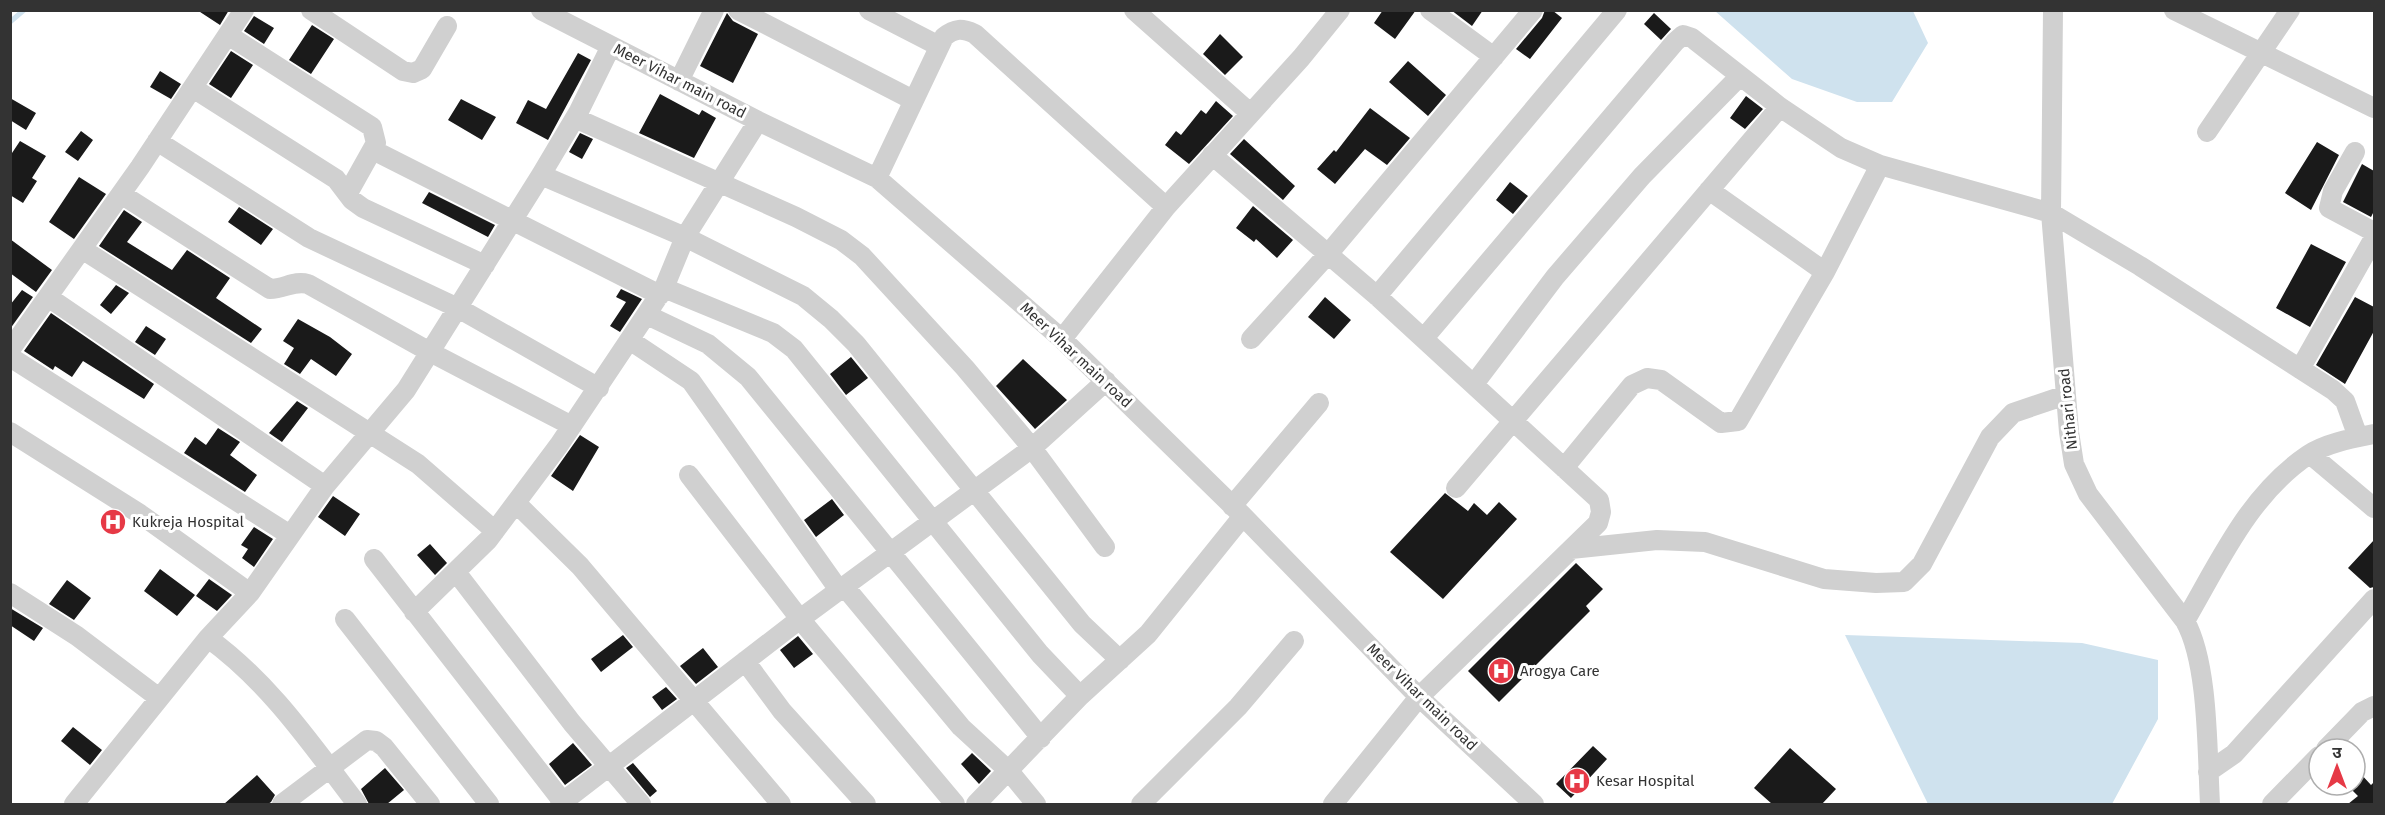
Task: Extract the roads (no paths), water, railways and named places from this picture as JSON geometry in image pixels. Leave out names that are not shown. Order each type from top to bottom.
[{"type":"street","points":[[10,350],[121,194],[244,10]]},
{"type":"street","points":[[311,10],[403,71],[413,73],[422,69],[447,26]]},
{"type":"street","name":"Meer Vihar main road","points":[[541,10],[758,121],[877,178],[1062,339],[1238,511],[1419,697],[1534,804]]},
{"type":"street","points":[[679,81],[714,10]]},
{"type":"street","points":[[738,10],[912,100]]},
{"type":"street","points":[[869,10],[939,46]]},
{"type":"street","points":[[1062,339],[1166,207],[1301,58],[1340,10]]},
{"type":"street","points":[[1430,10],[1494,57]]},
{"type":"street","points":[[1251,339],[1329,253],[1533,10]]},
{"type":"street","points":[[1377,296],[1617,10]]},
{"type":"street","name":"Nithari road","points":[[2053,10],[2051,213],[2074,464],[2088,494],[2185,621],[2194,638],[2201,666],[2210,804]]},
{"type":"street","points":[[2174,10],[2374,108]]},
{"type":"street","points":[[2207,132],[2290,10]]},
{"type":"street","points":[[1142,13],[1250,112]]},
{"type":"street","points":[[877,178],[939,46],[953,29],[965,29],[975,34],[1166,207]]},
{"type":"street","points":[[228,35],[372,128],[376,135],[372,150],[348,193]]},
{"type":"street","points":[[1424,338],[1674,42],[1683,35],[1692,38],[1780,107],[1841,148],[1880,165],[2051,213],[2140,266],[2300,369],[2345,401],[2366,435],[2310,454],[2280,478],[2244,519],[2185,621]]},
{"type":"street","points":[[74,804],[208,638],[250,593],[325,486],[406,390],[575,118],[611,46]]},
{"type":"street","points":[[1474,384],[1555,277],[1642,176],[1740,75]]},
{"type":"street","points":[[192,88],[336,178],[363,208],[485,265]]},
{"type":"street","points":[[1456,488],[1780,107]]},
{"type":"street","points":[[575,118],[796,217],[841,240],[862,256],[965,368],[1032,448],[1105,547]]},
{"type":"street","points":[[414,612],[495,531],[599,388],[662,291],[685,237],[758,121]]},
{"type":"street","points":[[157,141],[309,238],[458,308],[599,388]]},
{"type":"street","points":[[372,150],[512,221],[662,291],[773,333],[794,349],[930,521],[1040,654],[1080,696]]},
{"type":"street","points":[[2355,152],[2333,191],[2329,208],[2374,232]]},
{"type":"street","points":[[1212,155],[1329,253],[1599,500],[1601,512],[1598,523],[1419,697],[1333,804]]},
{"type":"street","points":[[1564,468],[1632,386],[1647,378],[1661,380],[1721,423],[1738,421],[1825,272],[1880,165]]},
{"type":"street","points":[[541,175],[685,237],[803,296],[831,319],[856,344],[1082,624],[1120,660]]},
{"type":"street","points":[[1709,190],[1825,272]]},
{"type":"street","points":[[121,194],[270,289],[280,289],[300,282],[308,284],[430,352],[572,426]]},
{"type":"street","points":[[2300,369],[2374,238]]},
{"type":"street","points":[[82,249],[370,433],[433,476],[495,531]]},
{"type":"street","points":[[48,297],[325,486]]},
{"type":"street","points":[[647,315],[708,344],[748,377],[1041,738]]},
{"type":"street","points":[[631,341],[691,381],[842,588],[961,727],[1009,771],[1036,804]]},
{"type":"street","points":[[10,357],[290,536]]},
{"type":"street","points":[[374,560],[564,803],[800,619],[1032,448],[1106,381]]},
{"type":"street","points":[[1571,549],[1657,540],[1705,542],[1824,579],[1904,582],[1922,564],[1990,437],[2013,412],[2066,395]]},
{"type":"street","points":[[976,804],[1080,696],[1149,634],[1319,403]]},
{"type":"street","points":[[10,432],[140,514],[250,593]]},
{"type":"street","points":[[2310,454],[2374,508]]},
{"type":"street","points":[[689,475],[800,619],[955,804]]},
{"type":"street","points":[[516,503],[580,566],[692,701],[782,804]]},
{"type":"street","points":[[456,572],[572,723],[641,804]]},
{"type":"street","points":[[10,593],[77,636],[159,698]]},
{"type":"street","points":[[2208,772],[2234,754],[2374,599]]},
{"type":"street","points":[[345,619],[489,804]]},
{"type":"street","points":[[208,638],[239,661],[282,705],[357,804]]},
{"type":"street","points":[[1141,804],[1238,707],[1294,641]]},
{"type":"street","points":[[745,661],[782,711],[866,804]]},
{"type":"street","points":[[2338,737],[2362,712],[2374,706]]},
{"type":"street","points":[[284,804],[367,740],[376,741],[430,804]]},
{"type":"street","points":[[2272,804],[2307,768]]},
{"type":"water","points":[[1715,11],[1913,11],[1928,43],[1892,102],[1857,102],[1792,79]]},
{"type":"water","points":[[1845,635],[2082,643],[2158,660],[2158,719],[2112,804],[1928,804]]},
{"type":"waterway","points":[[10,22],[24,10]]},
{"type":"place","name":"Kukreja Hospital","points":[[113,522]]},
{"type":"place","name":"Arogya Care","points":[[1501,671]]},
{"type":"place","name":"Kesar Hospital","points":[[1577,781]]}]
